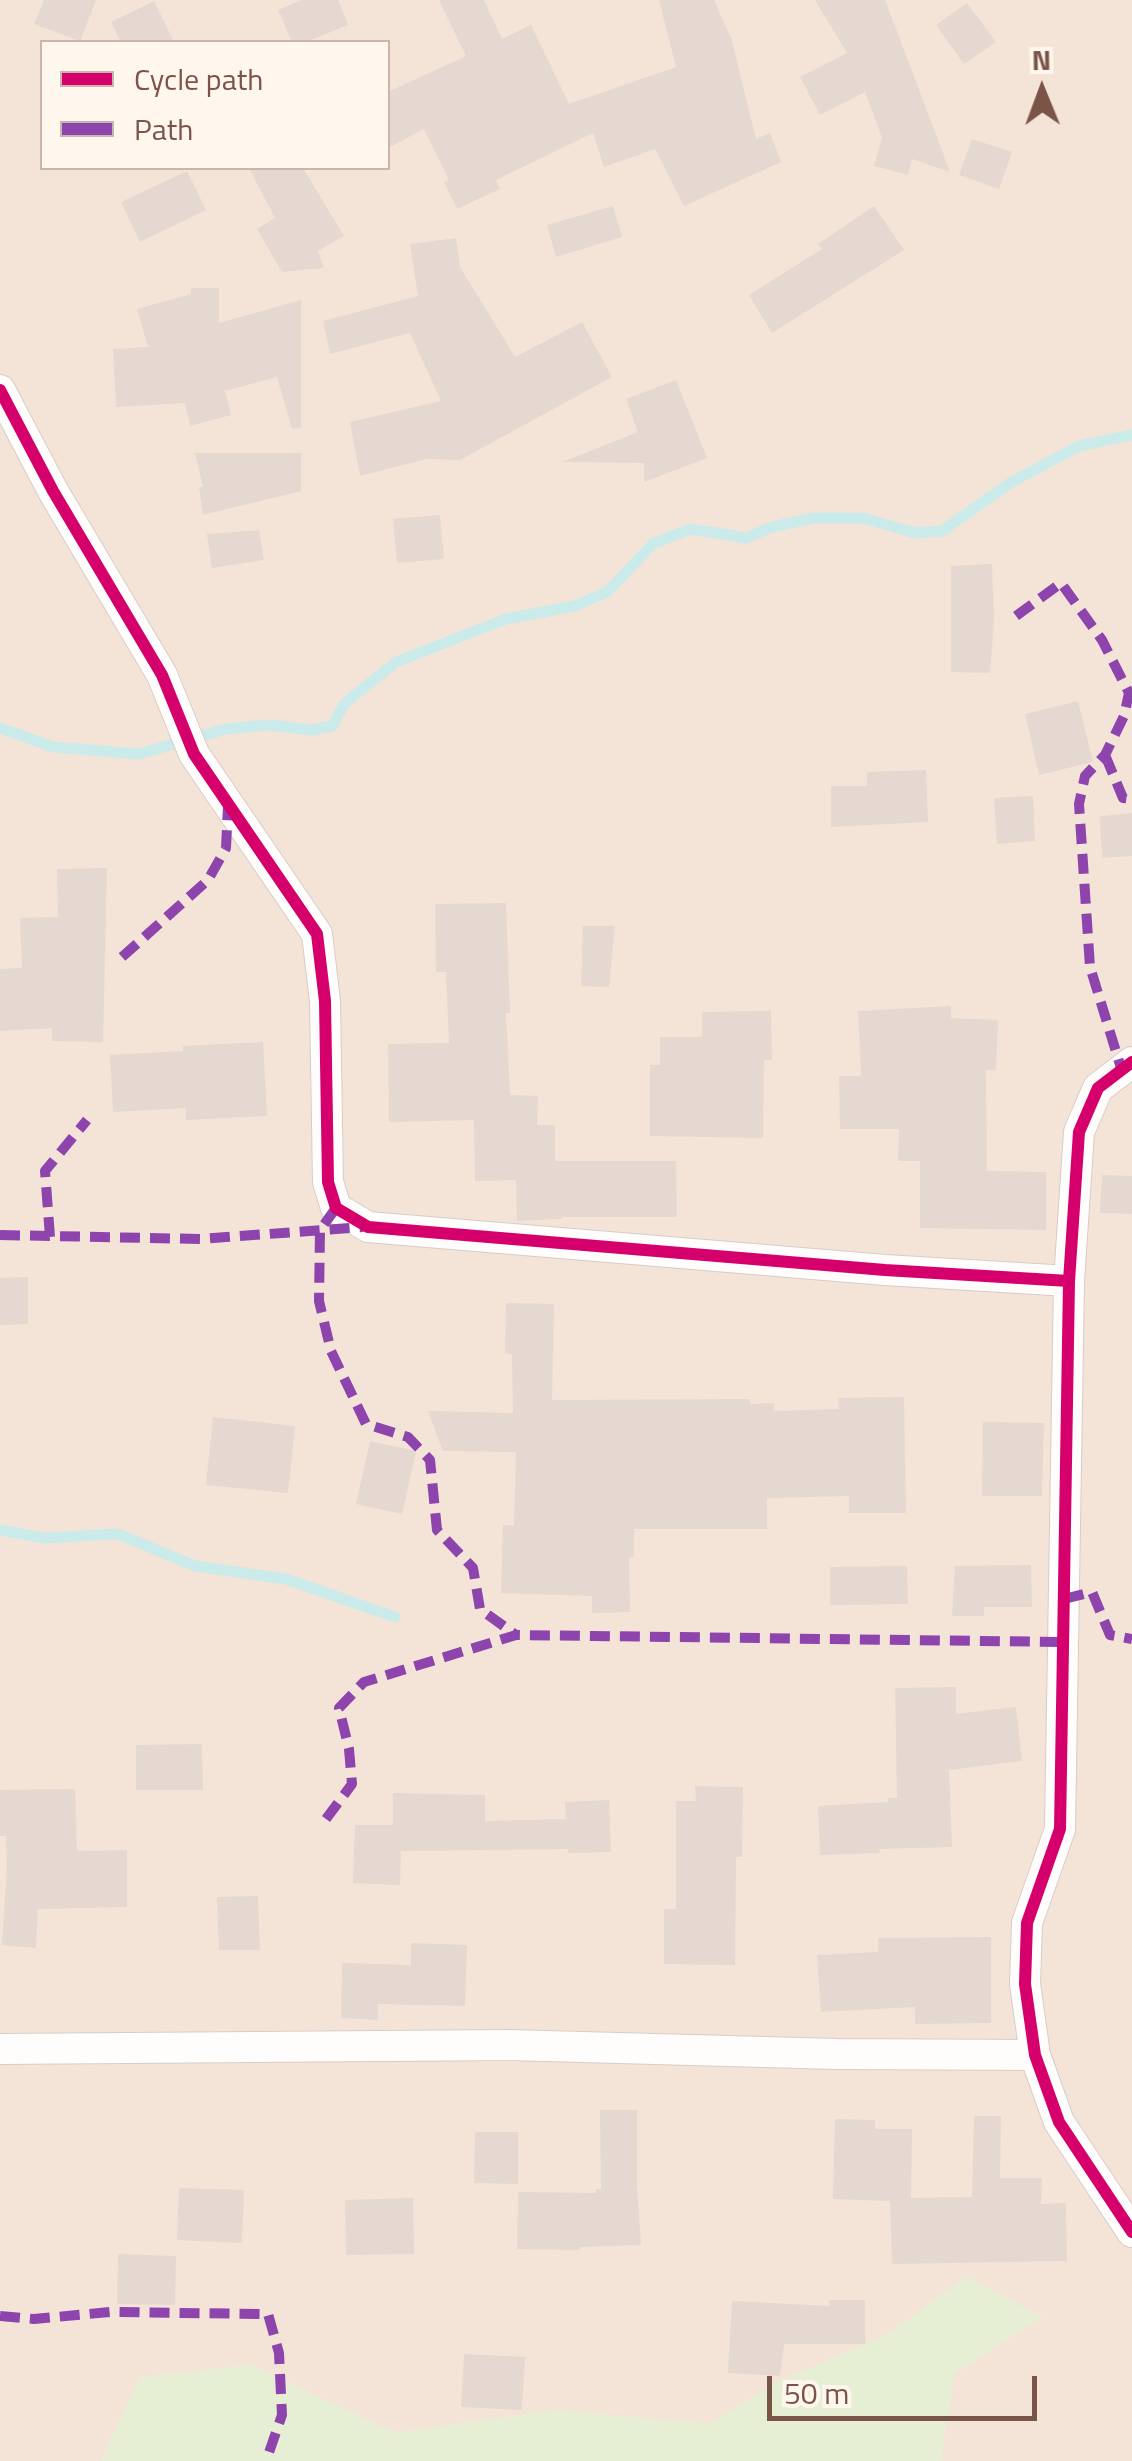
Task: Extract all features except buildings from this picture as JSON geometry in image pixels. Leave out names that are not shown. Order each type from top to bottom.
[{"type":"street","points":[[0,390],[53,491],[162,675],[194,754],[317,934],[325,1002],[328,1182],[336,1208],[368,1227],[866,1268],[1068,1280]]},
{"type":"street","points":[[1132,1062],[1098,1088],[1079,1132],[1068,1280],[1060,1829],[1027,1922],[1025,1984],[1035,2055],[1059,2122],[1132,2232]]},
{"type":"street","points":[[0,2049],[509,2045],[1035,2055]]},
{"type":"shaded area","points":[[0,0],[1132,0],[1132,2461],[0,2461]]},
{"type":"green space","points":[[966,2277],[1042,2317],[954,2374],[941,2461],[101,2461],[140,2377],[251,2365],[396,2433],[556,2410],[710,2424],[777,2382],[883,2337]]},
{"type":"waterway","points":[[0,728],[53,747],[139,754],[226,729],[268,725],[312,730],[332,726],[345,703],[396,662],[506,619],[575,606],[607,592],[654,543],[691,529],[746,538],[772,527],[814,518],[863,518],[915,533],[942,531],[1010,483],[1079,446],[1132,435]]},
{"type":"waterway","points":[[0,1530],[44,1538],[118,1534],[195,1566],[286,1579],[395,1617]]},
{"type":"marked path","points":[[1016,616],[1061,583],[1102,640],[1129,693],[1124,716],[1105,755],[1085,776],[1079,804],[1090,967],[1121,1068]]},
{"type":"marked path","points":[[1105,755],[1123,798],[1132,799]]},
{"type":"marked path","points":[[122,957],[208,880],[226,848],[228,806]]},
{"type":"marked path","points":[[50,1237],[45,1171],[87,1120]]},
{"type":"marked path","points":[[336,1208],[320,1230],[319,1301],[331,1351],[366,1424],[408,1437],[430,1460],[437,1530],[473,1568],[480,1609],[516,1635]]},
{"type":"marked path","points":[[0,1235],[200,1239],[363,1227]]},
{"type":"marked path","points":[[1064,1599],[1092,1592],[1110,1635],[1132,1639]]},
{"type":"marked path","points":[[326,1819],[352,1784],[339,1708],[364,1682],[516,1635],[1064,1642]]},
{"type":"marked path","points":[[0,2316],[34,2319],[110,2312],[268,2314],[279,2353],[282,2415],[266,2461]]},
{"type":"cycle path","points":[[0,390],[53,491],[162,675],[194,754],[317,934],[325,1001],[328,1182],[336,1208],[368,1227],[885,1270],[1069,1281]]},
{"type":"cycle path","points":[[1132,1062],[1098,1088],[1079,1132],[1069,1281],[1060,1829],[1027,1923],[1025,1984],[1035,2055],[1059,2122],[1132,2232]]}]
